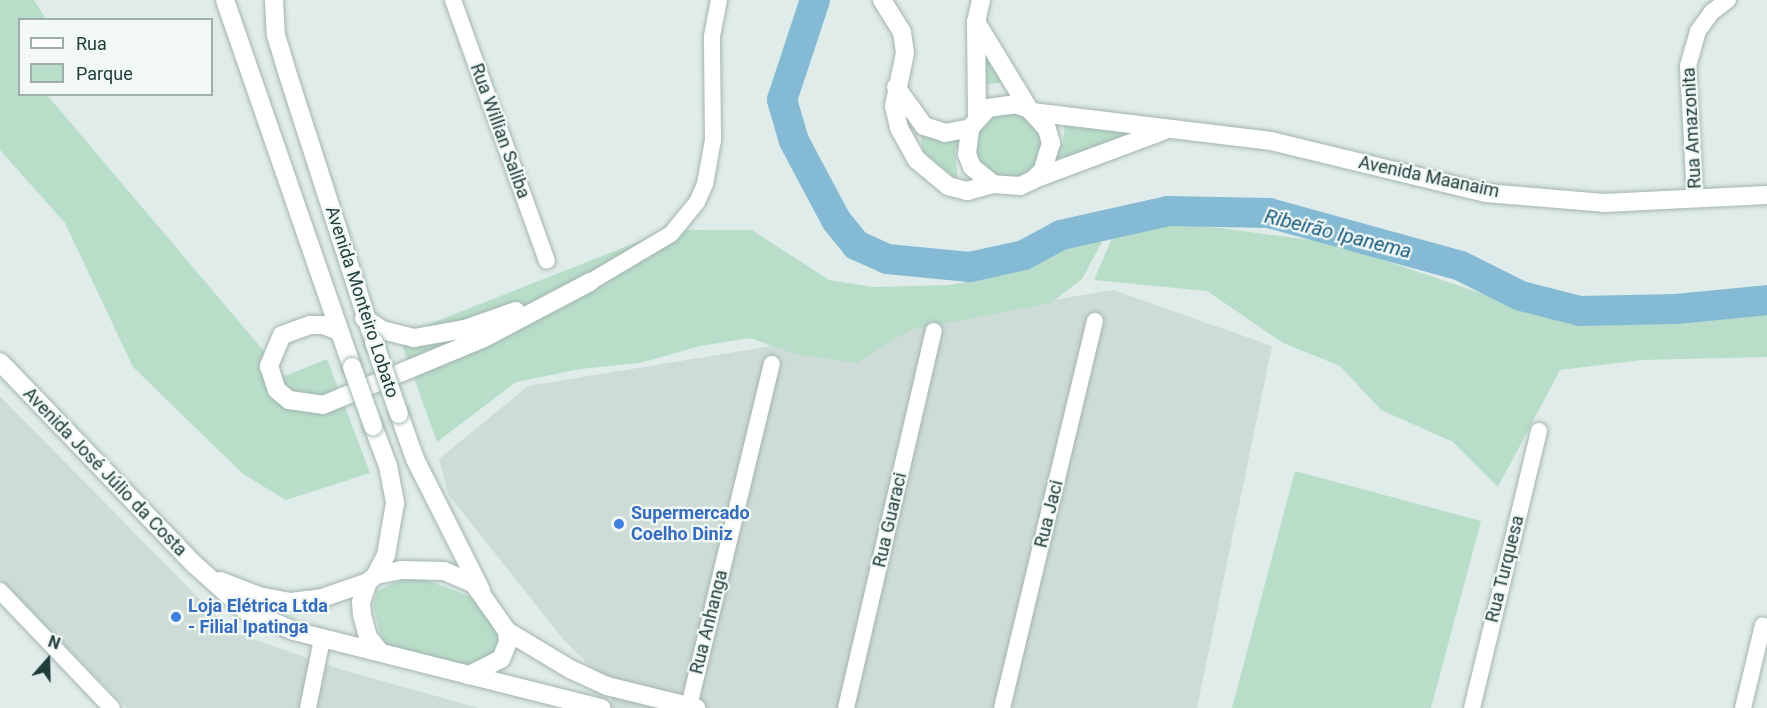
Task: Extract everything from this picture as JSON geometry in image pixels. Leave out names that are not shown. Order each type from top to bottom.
[{"type":"main road","name":"Avenida Monteiro Lobato","points":[[225,0],[338,331],[388,466],[395,503],[386,555],[372,579]]},
{"type":"main road","name":"Avenida Monteiro Lobato","points":[[274,0],[276,35],[364,318],[415,459],[482,592]]},
{"type":"main road","points":[[981,0],[976,22],[974,123],[967,148],[972,167],[993,184]]},
{"type":"main road","points":[[886,5],[902,32],[905,53],[896,87],[894,106],[899,128],[917,160],[948,186],[967,191],[993,184],[1020,186],[1033,180],[1043,170],[1051,143],[1047,129],[1031,110],[976,22]]},
{"type":"main road","points":[[896,87],[924,126],[945,133],[974,123],[1002,104],[1031,110]]},
{"type":"main road","name":"Avenida Maanaim","points":[[1031,110],[1165,130],[1270,141],[1486,193],[1604,203],[1767,195]]},
{"type":"main road","name":"Avenida Maanaim","points":[[1033,180],[1165,130]]},
{"type":"main road","points":[[338,331],[310,325],[282,335],[269,366],[277,390],[289,400],[322,405],[484,338],[590,282]]},
{"type":"main road","points":[[364,318],[392,334],[430,337],[465,329],[590,282]]},
{"type":"main road","name":"Avenida José Júlio da Costa","points":[[0,362],[194,564],[213,578],[245,610],[263,620],[322,639],[601,708]]},
{"type":"main road","points":[[380,652],[368,638],[362,614],[361,602],[372,579],[427,568],[444,571],[482,592],[507,631],[570,669],[607,686],[692,707]]},
{"type":"main road","name":"Avenida José Júlio da Costa","points":[[213,578],[259,596],[291,602],[322,598],[372,579]]},
{"type":"main road","points":[[470,675],[501,659],[508,642],[507,631]]},
{"type":"street","name":"Rua Willian Saliba","points":[[453,0],[547,261]]},
{"type":"street","points":[[590,282],[671,234],[697,202],[711,158],[712,36],[719,0]]},
{"type":"street","name":"Rua Amazonita","points":[[1695,198],[1688,66],[1698,31],[1712,12],[1728,0]]},
{"type":"street","name":"Rua Jaci","points":[[1002,708],[1095,321]]},
{"type":"street","name":"Rua Guaraci","points":[[846,708],[934,331]]},
{"type":"street","name":"Rua Anhanga","points":[[692,707],[772,364]]},
{"type":"street","name":"Rua Turquesa","points":[[1472,708],[1539,431]]},
{"type":"street","points":[[0,591],[112,708]]},
{"type":"street","points":[[1743,708],[1766,626]]},
{"type":"street","points":[[308,708],[322,639]]},
{"type":"shaded area","points":[[1113,290],[1272,346],[1197,708],[610,708],[613,689],[563,639],[448,494],[439,459],[528,386]]},
{"type":"shaded area","points":[[0,396],[232,632],[339,669],[479,708],[127,708],[0,579]]},
{"type":"green space","points":[[0,0],[34,0],[45,18],[18,18],[18,96],[48,96],[285,376],[327,359],[370,473],[286,500],[243,474],[133,367],[65,223],[0,150]]},
{"type":"green space","points":[[985,40],[1010,81],[983,85]]},
{"type":"green space","points":[[1009,112],[1022,115],[1033,122],[1040,133],[1043,146],[1040,159],[1033,170],[1022,177],[1009,180],[996,177],[985,170],[978,159],[975,146],[978,133],[985,122],[996,115]]},
{"type":"green space","points":[[1076,123],[1132,135],[1083,155],[1053,158],[1063,142],[1065,124]]},
{"type":"green space","points":[[921,135],[961,139],[955,151],[958,181],[922,150]]},
{"type":"green space","points":[[1182,223],[1333,243],[1572,324],[1767,311],[1767,357],[1642,360],[1560,370],[1498,487],[1453,442],[1381,410],[1340,366],[1283,343],[1207,291],[1094,280],[1112,238]]},
{"type":"green space","points":[[668,230],[752,230],[829,280],[873,287],[950,285],[1009,273],[1081,237],[1102,242],[1082,279],[1051,303],[910,330],[857,363],[795,354],[750,338],[700,346],[640,363],[580,369],[516,382],[437,442],[399,336]]},
{"type":"green space","points":[[1295,471],[1481,521],[1431,708],[1232,708]]},
{"type":"green space","points":[[403,579],[424,579],[480,600],[498,634],[498,648],[490,661],[472,667],[387,646],[380,634],[373,605],[377,591]]},
{"type":"waterway","name":"Ribeirão Ipanema","points":[[815,0],[782,100],[794,141],[836,220],[856,245],[887,259],[970,267],[1024,255],[1061,235],[1168,211],[1269,213],[1461,266],[1521,296],[1580,311],[1676,309],[1767,300]]},
{"type":"place","name":"Supermercado Coelho Diniz","points":[[619,524]]},
{"type":"place","name":"Loja Elétrica Ltda - Filial Ipatinga","points":[[176,617]]}]
